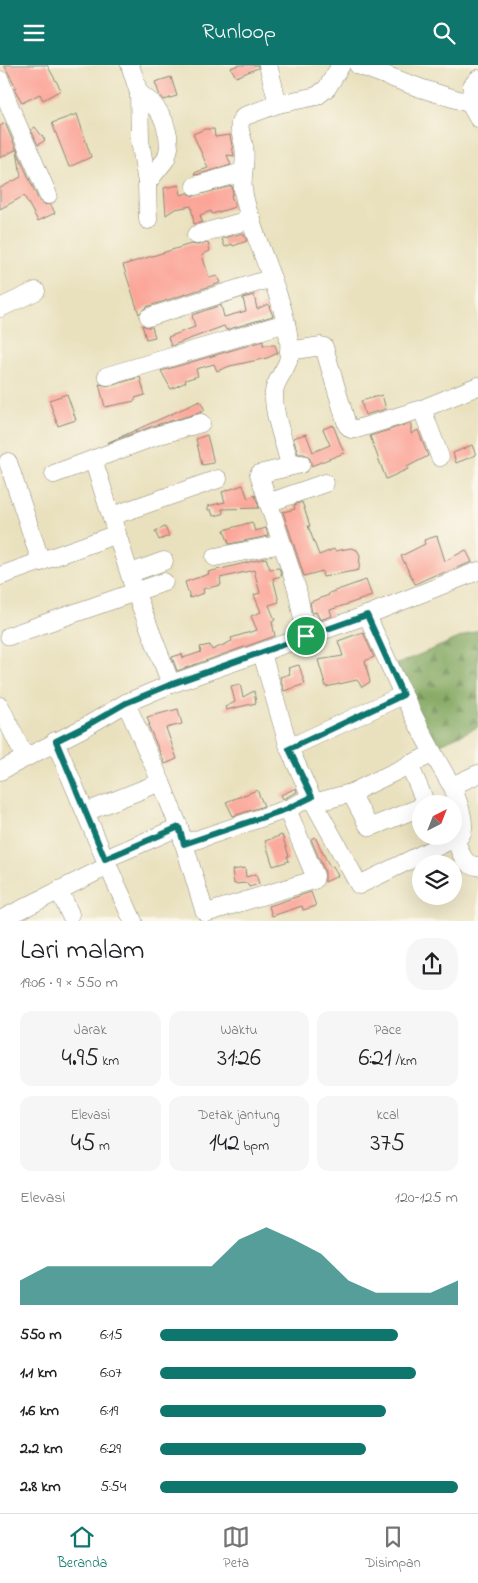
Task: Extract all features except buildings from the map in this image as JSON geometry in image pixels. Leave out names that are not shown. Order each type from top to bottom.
[{"type":"street","points":[[130,65],[139,93],[140,140],[147,183],[148,220]]},
{"type":"street","points":[[268,65],[278,104]]},
{"type":"street","points":[[306,636],[297,589],[259,474],[296,465],[278,421],[274,390],[288,361],[288,333],[243,191],[242,172],[245,152],[239,122],[245,116],[278,104],[318,96],[327,88],[341,65]]},
{"type":"street","points":[[358,65],[420,88],[460,100],[474,111]]},
{"type":"street","points":[[474,111],[472,86],[478,79]]},
{"type":"street","points":[[0,80],[4,107],[48,195]]},
{"type":"street","points":[[139,93],[152,103],[159,112],[168,135],[169,148],[166,159],[147,183]]},
{"type":"street","points":[[195,186],[242,172]]},
{"type":"street","points":[[196,235],[252,219]]},
{"type":"street","points":[[149,317],[272,278]]},
{"type":"street","points":[[0,308],[36,291]]},
{"type":"street","points":[[107,376],[286,323]]},
{"type":"street","points":[[289,351],[321,345],[324,347],[346,425],[351,429],[357,429],[422,409],[478,386]]},
{"type":"street","points":[[422,409],[440,457]]},
{"type":"street","points":[[54,474],[201,423]]},
{"type":"street","points":[[93,459],[136,591],[172,684]]},
{"type":"street","points":[[8,462],[41,562]]},
{"type":"street","points":[[112,516],[218,479]]},
{"type":"street","points":[[268,503],[325,483]]},
{"type":"street","points":[[0,576],[117,534]]},
{"type":"street","points":[[215,557],[282,543]]},
{"type":"street","points":[[131,573],[164,561]]},
{"type":"street","points":[[0,771],[126,703],[172,684],[367,615],[478,571]]},
{"type":"street","points":[[9,636],[164,582]]},
{"type":"street","points":[[367,615],[403,695],[432,754],[452,785],[455,795]]},
{"type":"street","points":[[262,653],[289,749],[313,800],[359,885],[441,845]]},
{"type":"street","points":[[289,749],[403,695]]},
{"type":"street","points":[[126,703],[162,782],[179,827],[206,913],[312,881],[315,876],[287,809]]},
{"type":"street","points":[[0,707],[24,757]]},
{"type":"street","points":[[56,741],[130,920]]},
{"type":"street","points":[[184,844],[313,800],[351,793],[432,754]]},
{"type":"street","points":[[409,764],[423,795]]},
{"type":"street","points":[[452,785],[478,774]]},
{"type":"street","points":[[86,813],[162,782]]},
{"type":"street","points":[[351,793],[368,825],[372,827],[412,811]]},
{"type":"street","points":[[462,818],[464,824],[462,833]]},
{"type":"street","points":[[0,920],[59,890],[106,863],[179,827]]},
{"type":"street","points":[[458,845],[466,864],[471,867],[478,866]]},
{"type":"street","points":[[59,890],[70,914]]},
{"type":"green space","points":[[478,630],[478,727],[434,747],[395,665]]},
{"type":"route","points":[[367,615],[403,695],[289,749],[312,797],[287,809],[184,844],[179,827],[105,859],[56,741],[126,703],[172,684],[306,636],[367,615]]}]
